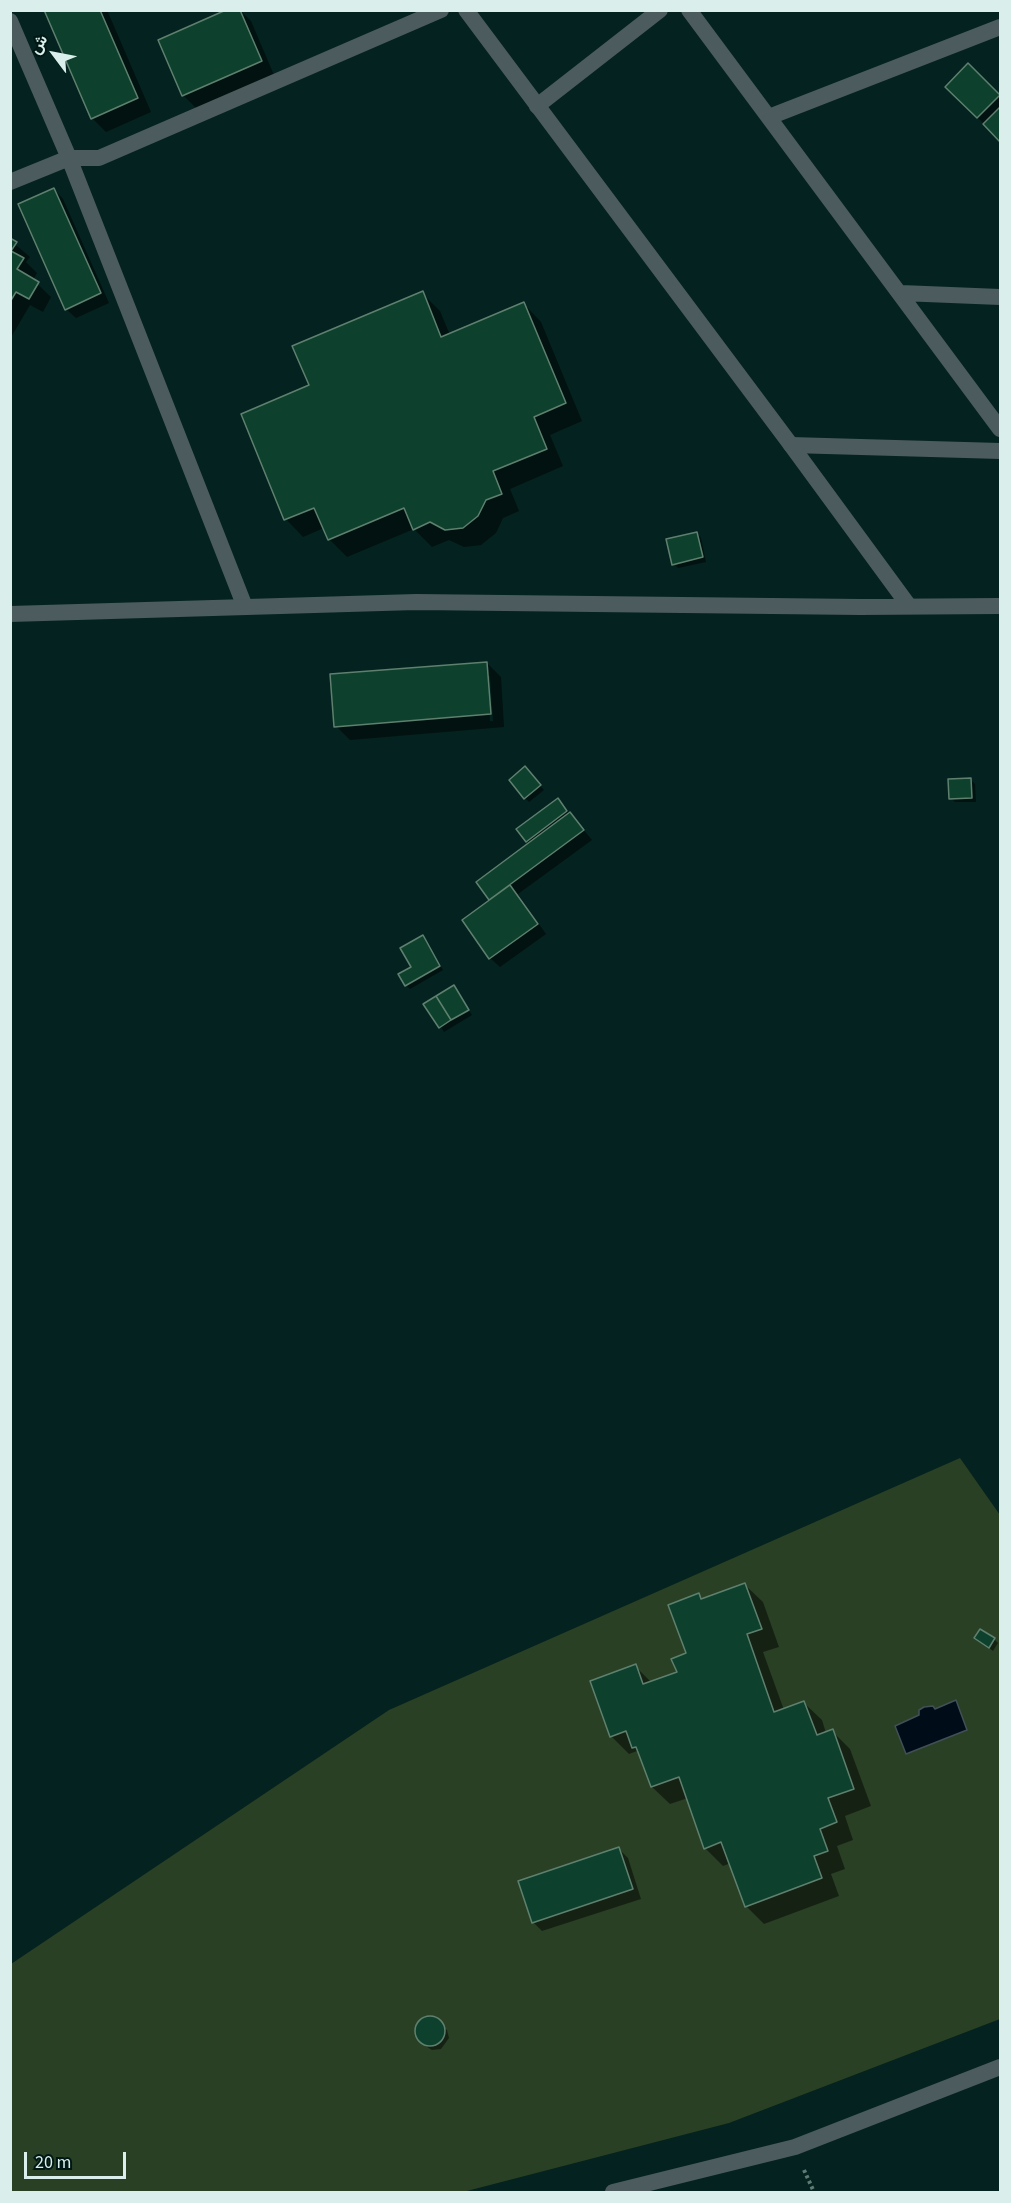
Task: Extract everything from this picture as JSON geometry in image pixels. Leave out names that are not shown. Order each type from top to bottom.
[{"type":"street","points":[[10,182],[69,158],[99,158],[441,10]]},
{"type":"street","points":[[466,10],[909,606]]},
{"type":"street","points":[[537,106],[660,10]]},
{"type":"street","points":[[688,10],[901,293],[1000,429]]},
{"type":"street","points":[[10,21],[69,158],[245,607]]},
{"type":"street","points":[[768,117],[1000,27]]},
{"type":"street","points":[[901,293],[1000,297]]},
{"type":"street","points":[[791,445],[1000,451]]},
{"type":"street","points":[[10,614],[416,602],[1000,606]]},
{"type":"street","points":[[613,2193],[795,2147],[1000,2067]]},
{"type":"green space","points":[[960,1458],[1000,1515],[1000,2019],[729,2123],[463,2192],[11,2192],[11,1964],[389,1710]]},
{"type":"shaded area","points":[[956,1700],[967,1730],[906,1754],[895,1726],[919,1715],[919,1710],[924,1707],[933,1706],[935,1709]]},
{"type":"building","points":[[44,10],[100,10],[138,98],[91,119]]},
{"type":"building","points":[[226,10],[240,10],[262,61],[182,96],[158,40]]},
{"type":"building","points":[[968,63],[1000,95],[977,118],[945,87]]},
{"type":"building","points":[[1000,107],[1000,142],[983,124]]},
{"type":"building","points":[[54,188],[101,293],[65,310],[18,204]]},
{"type":"building","points":[[10,238],[17,242],[11,251],[24,258],[17,269],[39,282],[29,299],[16,292],[10,302]]},
{"type":"building","points":[[423,291],[441,337],[524,302],[566,403],[534,417],[547,449],[493,471],[502,494],[486,500],[478,516],[463,528],[445,530],[430,522],[413,530],[404,508],[328,540],[314,508],[284,520],[241,414],[309,385],[292,346]]},
{"type":"building","points":[[697,532],[703,557],[672,565],[666,539]]},
{"type":"building","points":[[487,662],[491,714],[334,727],[330,674]]},
{"type":"building","points":[[525,766],[541,785],[524,799],[509,780]]},
{"type":"building","points":[[971,778],[972,798],[949,799],[948,779]]},
{"type":"building","points":[[558,798],[567,811],[526,842],[516,829]]},
{"type":"building","points":[[570,812],[584,830],[489,900],[476,882]]},
{"type":"building","points":[[510,885],[538,924],[489,959],[462,920]]},
{"type":"building","points":[[423,935],[440,966],[405,986],[398,974],[411,967],[400,948]]},
{"type":"building","points":[[454,985],[469,1010],[451,1020],[436,996]]},
{"type":"building","points":[[436,996],[451,1020],[439,1028],[423,1004]]},
{"type":"building","points":[[745,1583],[762,1629],[747,1634],[774,1712],[804,1701],[817,1735],[833,1729],[854,1789],[828,1798],[837,1822],[820,1829],[828,1851],[814,1856],[822,1878],[745,1907],[721,1842],[704,1849],[679,1777],[651,1787],[636,1747],[632,1748],[626,1731],[610,1737],[590,1681],[636,1664],[643,1684],[677,1672],[671,1659],[686,1653],[668,1605],[699,1593],[701,1599]]},
{"type":"building","points":[[980,1629],[995,1638],[989,1648],[974,1638]]},
{"type":"building","points":[[619,1847],[633,1889],[532,1923],[518,1881]]},
{"type":"building","points":[[430,2016],[441,2020],[445,2031],[441,2042],[430,2046],[419,2042],[415,2031],[419,2020]]}]
